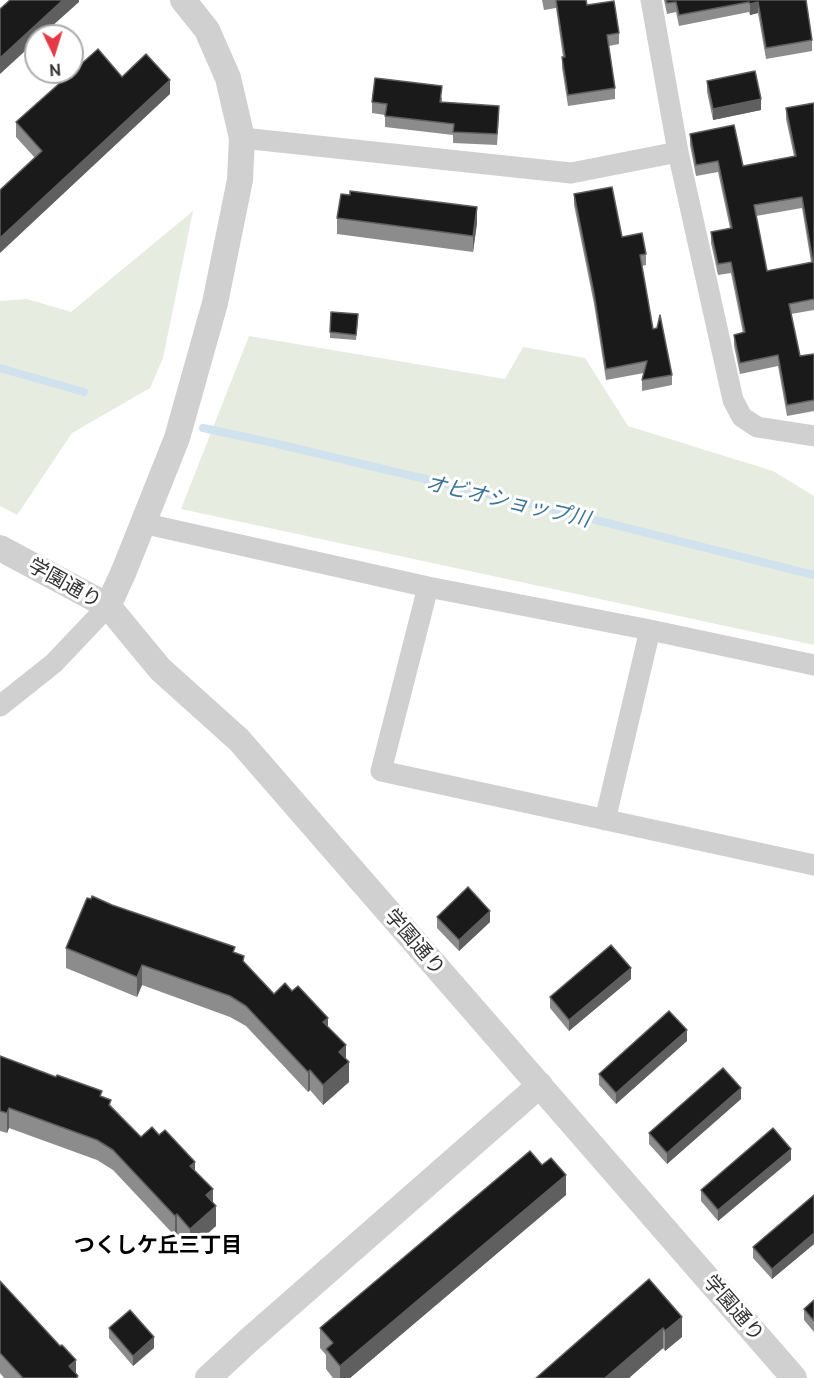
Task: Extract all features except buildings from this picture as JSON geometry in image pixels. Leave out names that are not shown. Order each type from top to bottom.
[{"type":"street","points":[[0,706],[54,663],[108,606],[177,438],[215,303],[240,180],[242,138],[228,78],[207,30],[183,0]]},
{"type":"street","points":[[651,0],[678,152],[733,400],[742,417],[757,427],[814,436]]},
{"type":"street","points":[[242,138],[571,173],[678,152]]},
{"type":"street","points":[[142,523],[428,587],[650,630],[814,665]]},
{"type":"street","name":"学園通り","points":[[0,548],[108,606],[160,669],[239,741],[794,1378]]},
{"type":"street","points":[[428,587],[381,771],[814,865]]},
{"type":"street","points":[[605,820],[650,630]]},
{"type":"street","points":[[217,1375],[257,1333],[540,1085]]},
{"type":"shaded area","points":[[193,211],[163,358],[150,388],[72,433],[17,515],[0,506],[0,301],[27,299],[71,312]]},
{"type":"shaded area","points":[[249,336],[505,379],[523,347],[585,358],[628,426],[773,471],[814,496],[814,645],[181,509]]},
{"type":"waterway","name":"オビオショップ川","points":[[0,368],[84,392]]},
{"type":"waterway","name":"オビオショップ川","points":[[203,428],[552,509],[814,575]]},
{"type":"district","name":"つくしケ丘三丁目","points":[[158,1245]]}]
